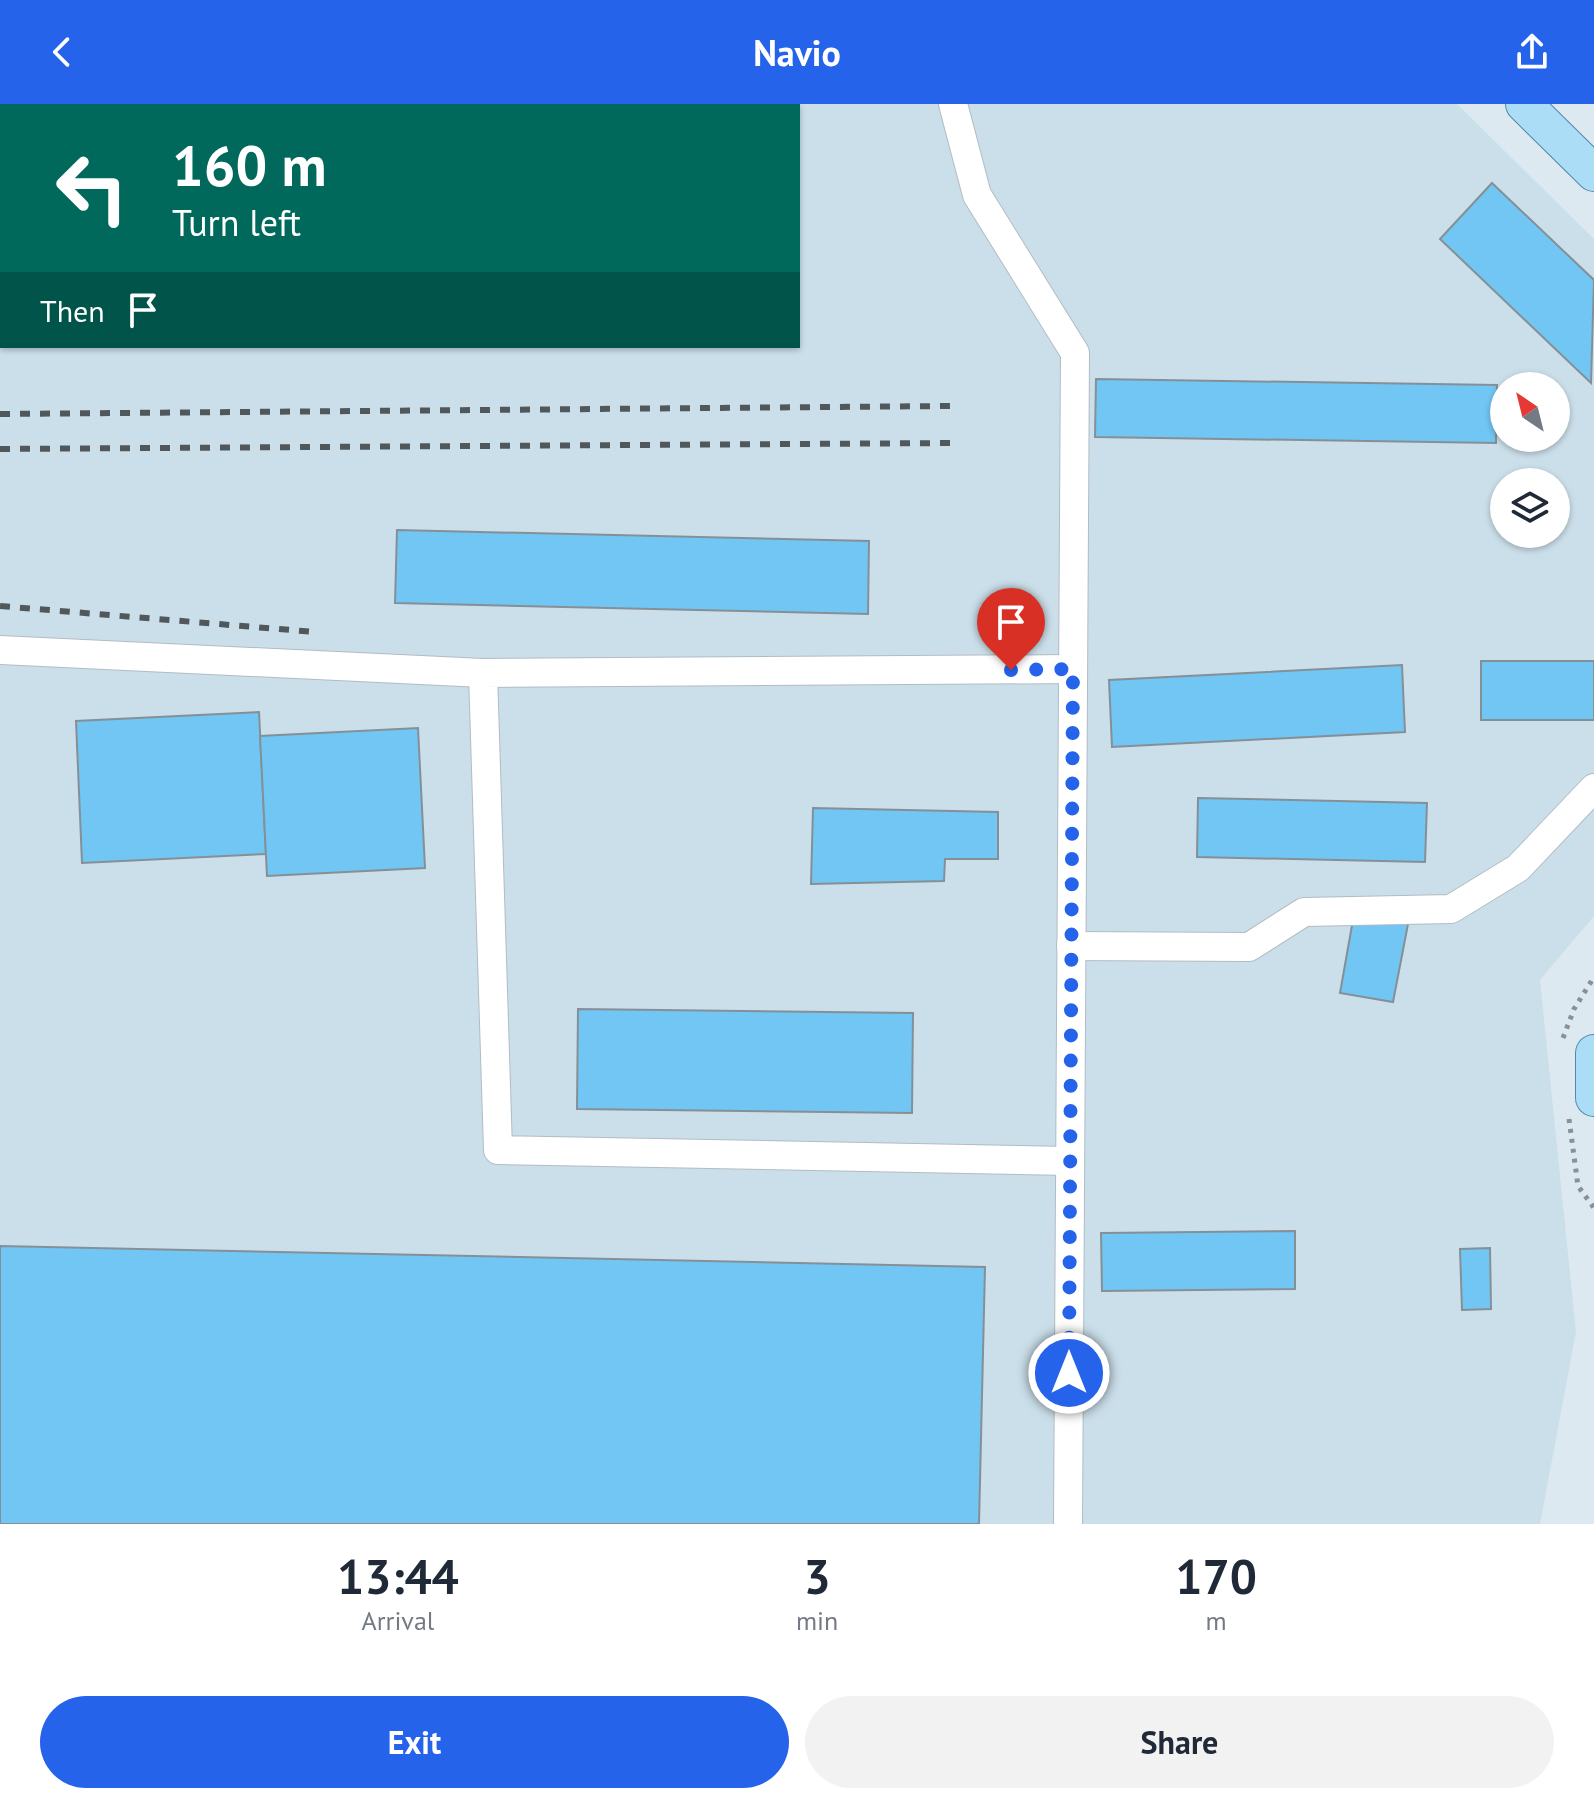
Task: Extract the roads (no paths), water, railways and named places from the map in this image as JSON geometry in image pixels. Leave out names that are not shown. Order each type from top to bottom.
[{"type":"main road","points":[[1524,104],[1594,173]]},
{"type":"main road","points":[[1594,1053],[1594,1098]]},
{"type":"lane","points":[[953,104],[977,195],[1075,353],[1068,1524]]},
{"type":"lane","points":[[0,650],[483,673],[1073,669]]},
{"type":"lane","points":[[483,673],[498,1150],[1070,1161]]},
{"type":"lane","points":[[1071,946],[1249,947],[1304,912],[1451,909],[1518,868],[1594,788]]},
{"type":"railway","points":[[0,414],[952,406]]},
{"type":"railway","points":[[0,449],[952,443]]},
{"type":"railway","points":[[0,606],[315,632]]}]
